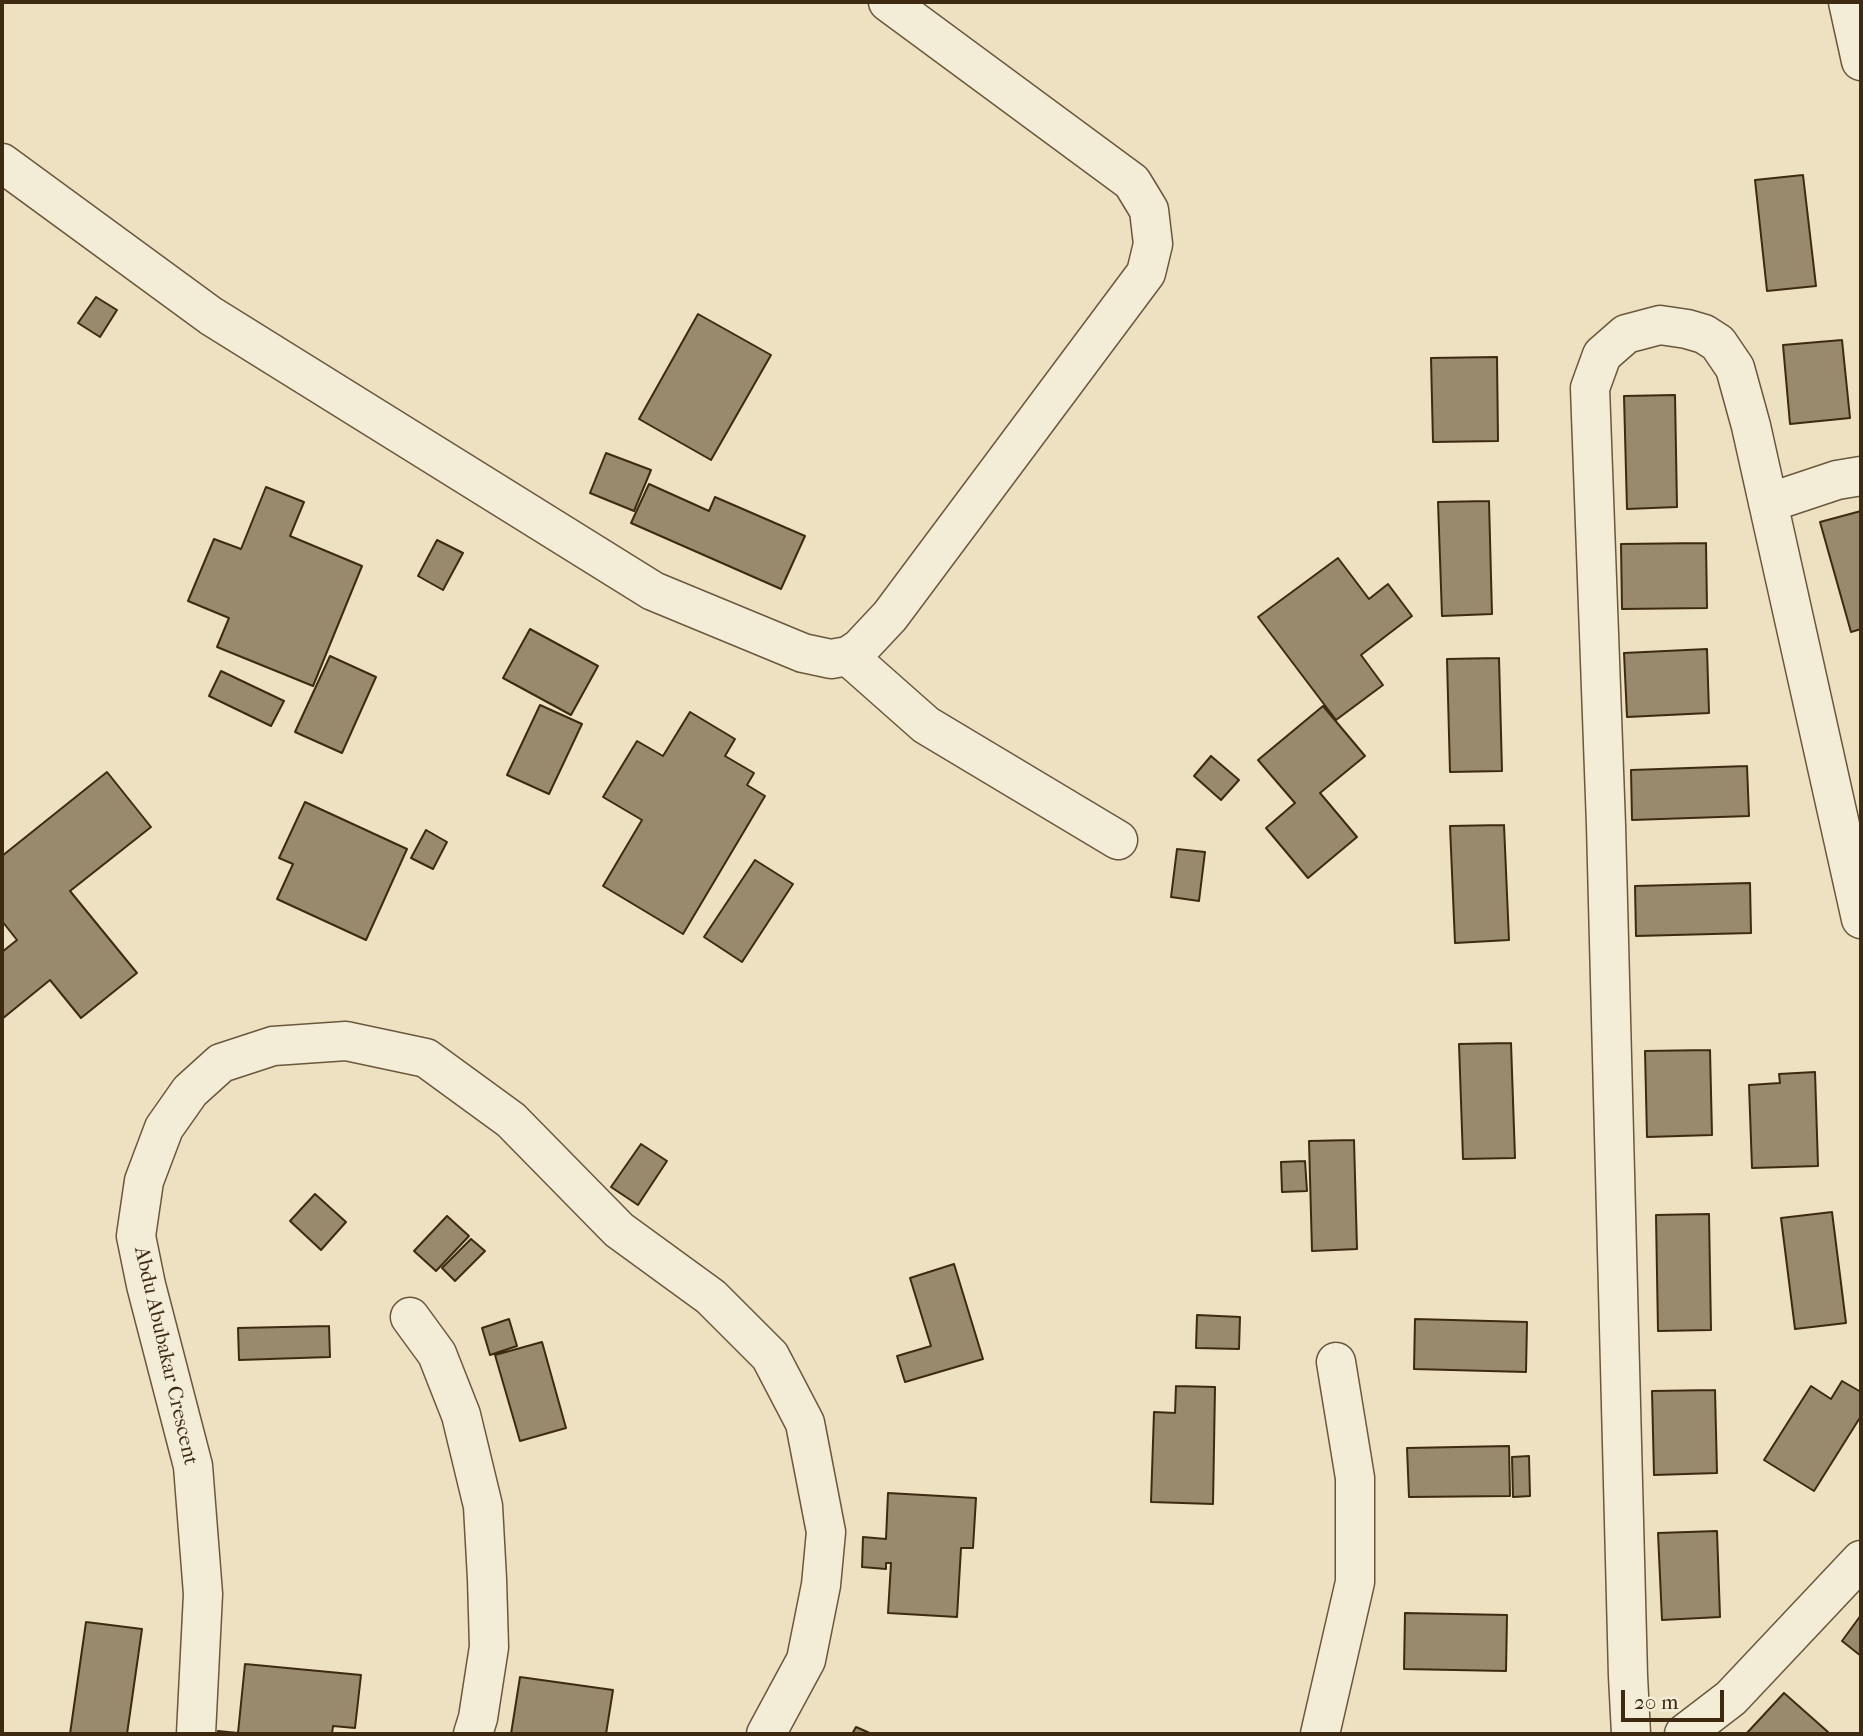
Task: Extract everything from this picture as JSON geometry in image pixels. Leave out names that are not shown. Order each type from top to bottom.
[{"type":"street","points":[[2,163],[211,316],[653,591],[803,653],[831,659],[848,656],[860,648],[890,616],[1146,273],[1153,244],[1149,210],[1132,182],[888,2]]},
{"type":"street","points":[[1848,2],[1861,61]]},
{"type":"street","points":[[1631,1734],[1606,825],[1590,388],[1602,355],[1626,334],[1660,325],[1704,334],[1718,343],[1735,368],[1751,426],[1861,919]]},
{"type":"street","points":[[1768,503],[1837,480],[1861,476]]},
{"type":"street","points":[[848,656],[926,725],[1118,840]]},
{"type":"street","name":"Abdu Abubakar Crescent","points":[[196,1734],[203,1594],[193,1466],[136,1236],[144,1181],[163,1128],[190,1091],[221,1063],[273,1046],[346,1041],[426,1058],[511,1120],[619,1230],[711,1297],[770,1356],[805,1423],[826,1532],[821,1585],[806,1660],[766,1734]]},
{"type":"street","points":[[410,1317],[437,1354],[461,1415],[483,1506],[489,1647],[473,1734]]},
{"type":"street","points":[[1320,1734],[1355,1582],[1355,1478],[1336,1362]]},
{"type":"street","points":[[1684,1734],[1731,1698],[1861,1560]]},
{"type":"building","points":[[1803,175],[1816,286],[1767,291],[1755,180]]},
{"type":"building","points":[[96,297],[117,310],[100,337],[78,323]]},
{"type":"building","points":[[698,314],[771,355],[711,460],[639,419]]},
{"type":"building","points":[[1842,340],[1850,418],[1790,424],[1783,345]]},
{"type":"building","points":[[1497,357],[1498,441],[1433,442],[1431,358]]},
{"type":"building","points":[[1675,395],[1677,507],[1627,509],[1624,396]]},
{"type":"building","points":[[606,453],[651,470],[634,511],[590,493]]},
{"type":"building","points":[[649,484],[709,511],[715,497],[805,536],[781,589],[631,523]]},
{"type":"building","points":[[266,487],[304,502],[290,536],[362,566],[313,686],[217,647],[229,618],[188,601],[214,539],[241,549]]},
{"type":"building","points":[[1489,501],[1492,614],[1442,616],[1438,502]]},
{"type":"building","points":[[1861,511],[1861,629],[1851,632],[1820,522]]},
{"type":"building","points":[[437,540],[463,553],[443,590],[418,576]]},
{"type":"building","points":[[1706,543],[1707,608],[1622,609],[1621,544]]},
{"type":"building","points":[[1338,558],[1369,599],[1388,584],[1412,616],[1361,655],[1383,685],[1336,720],[1258,617]]},
{"type":"building","points":[[530,629],[598,666],[571,715],[503,678]]},
{"type":"building","points":[[1707,649],[1709,713],[1627,717],[1624,653]]},
{"type":"building","points":[[330,656],[376,677],[342,753],[295,732]]},
{"type":"building","points":[[1499,658],[1502,771],[1450,772],[1447,659]]},
{"type":"building","points":[[221,671],[284,701],[271,726],[209,696]]},
{"type":"building","points":[[540,705],[582,724],[549,794],[507,775]]},
{"type":"building","points":[[1323,706],[1365,756],[1320,793],[1357,837],[1308,878],[1266,828],[1295,803],[1258,760]]},
{"type":"building","points":[[690,712],[735,739],[725,756],[754,773],[747,785],[765,796],[683,934],[603,886],[642,820],[603,797],[637,741],[663,756]]},
{"type":"building","points":[[1211,756],[1239,780],[1221,800],[1194,776]]},
{"type":"building","points":[[1747,766],[1749,816],[1632,820],[1631,770]]},
{"type":"building","points":[[107,772],[151,827],[70,891],[137,973],[81,1018],[50,980],[2,1019],[2,952],[17,940],[2,921],[2,856]]},
{"type":"building","points":[[305,802],[407,849],[366,940],[277,899],[293,864],[279,858]]},
{"type":"building","points":[[1504,825],[1509,940],[1455,943],[1450,826]]},
{"type":"building","points":[[426,830],[447,842],[433,869],[411,858]]},
{"type":"building","points":[[1177,849],[1205,852],[1199,901],[1171,897]]},
{"type":"building","points":[[755,860],[793,884],[742,962],[704,937]]},
{"type":"building","points":[[1750,883],[1751,933],[1636,936],[1635,886]]},
{"type":"building","points":[[1511,1043],[1515,1158],[1463,1159],[1459,1044]]},
{"type":"building","points":[[1710,1050],[1712,1135],[1647,1137],[1645,1051]]},
{"type":"building","points":[[1815,1072],[1818,1166],[1752,1168],[1749,1085],[1780,1083],[1779,1074]]},
{"type":"building","points":[[1354,1140],[1357,1249],[1312,1251],[1309,1141]]},
{"type":"building","points":[[641,1144],[667,1161],[638,1205],[611,1187]]},
{"type":"building","points":[[1305,1161],[1307,1191],[1282,1192],[1281,1162]]},
{"type":"building","points":[[315,1194],[346,1222],[321,1250],[290,1221]]},
{"type":"building","points":[[1832,1212],[1846,1323],[1795,1329],[1781,1218]]},
{"type":"building","points":[[1709,1214],[1711,1330],[1658,1331],[1656,1215]]},
{"type":"building","points":[[447,1216],[469,1236],[436,1271],[414,1251]]},
{"type":"building","points":[[471,1239],[485,1251],[455,1281],[442,1268]]},
{"type":"building","points":[[954,1264],[983,1359],[905,1382],[897,1356],[931,1346],[910,1278]]},
{"type":"building","points":[[1197,1315],[1240,1317],[1239,1349],[1196,1348]]},
{"type":"building","points":[[509,1319],[517,1346],[490,1355],[482,1328]]},
{"type":"building","points":[[1415,1319],[1527,1322],[1526,1372],[1414,1369]]},
{"type":"building","points":[[329,1326],[330,1357],[239,1360],[238,1328]]},
{"type":"building","points":[[542,1342],[566,1428],[520,1441],[495,1355]]},
{"type":"building","points":[[1842,1381],[1861,1392],[1861,1416],[1814,1491],[1764,1460],[1811,1386],[1831,1399]]},
{"type":"building","points":[[1176,1386],[1215,1387],[1213,1504],[1151,1502],[1154,1412],[1175,1413]]},
{"type":"building","points":[[1715,1390],[1717,1473],[1654,1475],[1652,1391]]},
{"type":"building","points":[[1509,1446],[1510,1496],[1409,1497],[1407,1448]]},
{"type":"building","points":[[1529,1456],[1530,1496],[1513,1497],[1512,1457]]},
{"type":"building","points":[[888,1493],[976,1498],[973,1548],[961,1548],[957,1617],[888,1613],[891,1563],[886,1563],[886,1569],[862,1567],[863,1537],[886,1539]]},
{"type":"building","points":[[1717,1531],[1720,1617],[1662,1620],[1658,1533]]},
{"type":"building","points":[[1405,1613],[1507,1615],[1506,1671],[1404,1669]]},
{"type":"building","points":[[1861,1615],[1861,1656],[1842,1641]]},
{"type":"building","points":[[86,1622],[142,1629],[127,1734],[70,1734]]},
{"type":"building","points":[[245,1664],[361,1675],[355,1728],[333,1726],[332,1734],[218,1734],[218,1731],[238,1733]]},
{"type":"building","points":[[520,1677],[613,1690],[606,1734],[511,1734]]},
{"type":"building","points":[[1784,1693],[1828,1732],[1746,1734]]},
{"type":"building","points":[[856,1727],[872,1734],[852,1734]]}]
